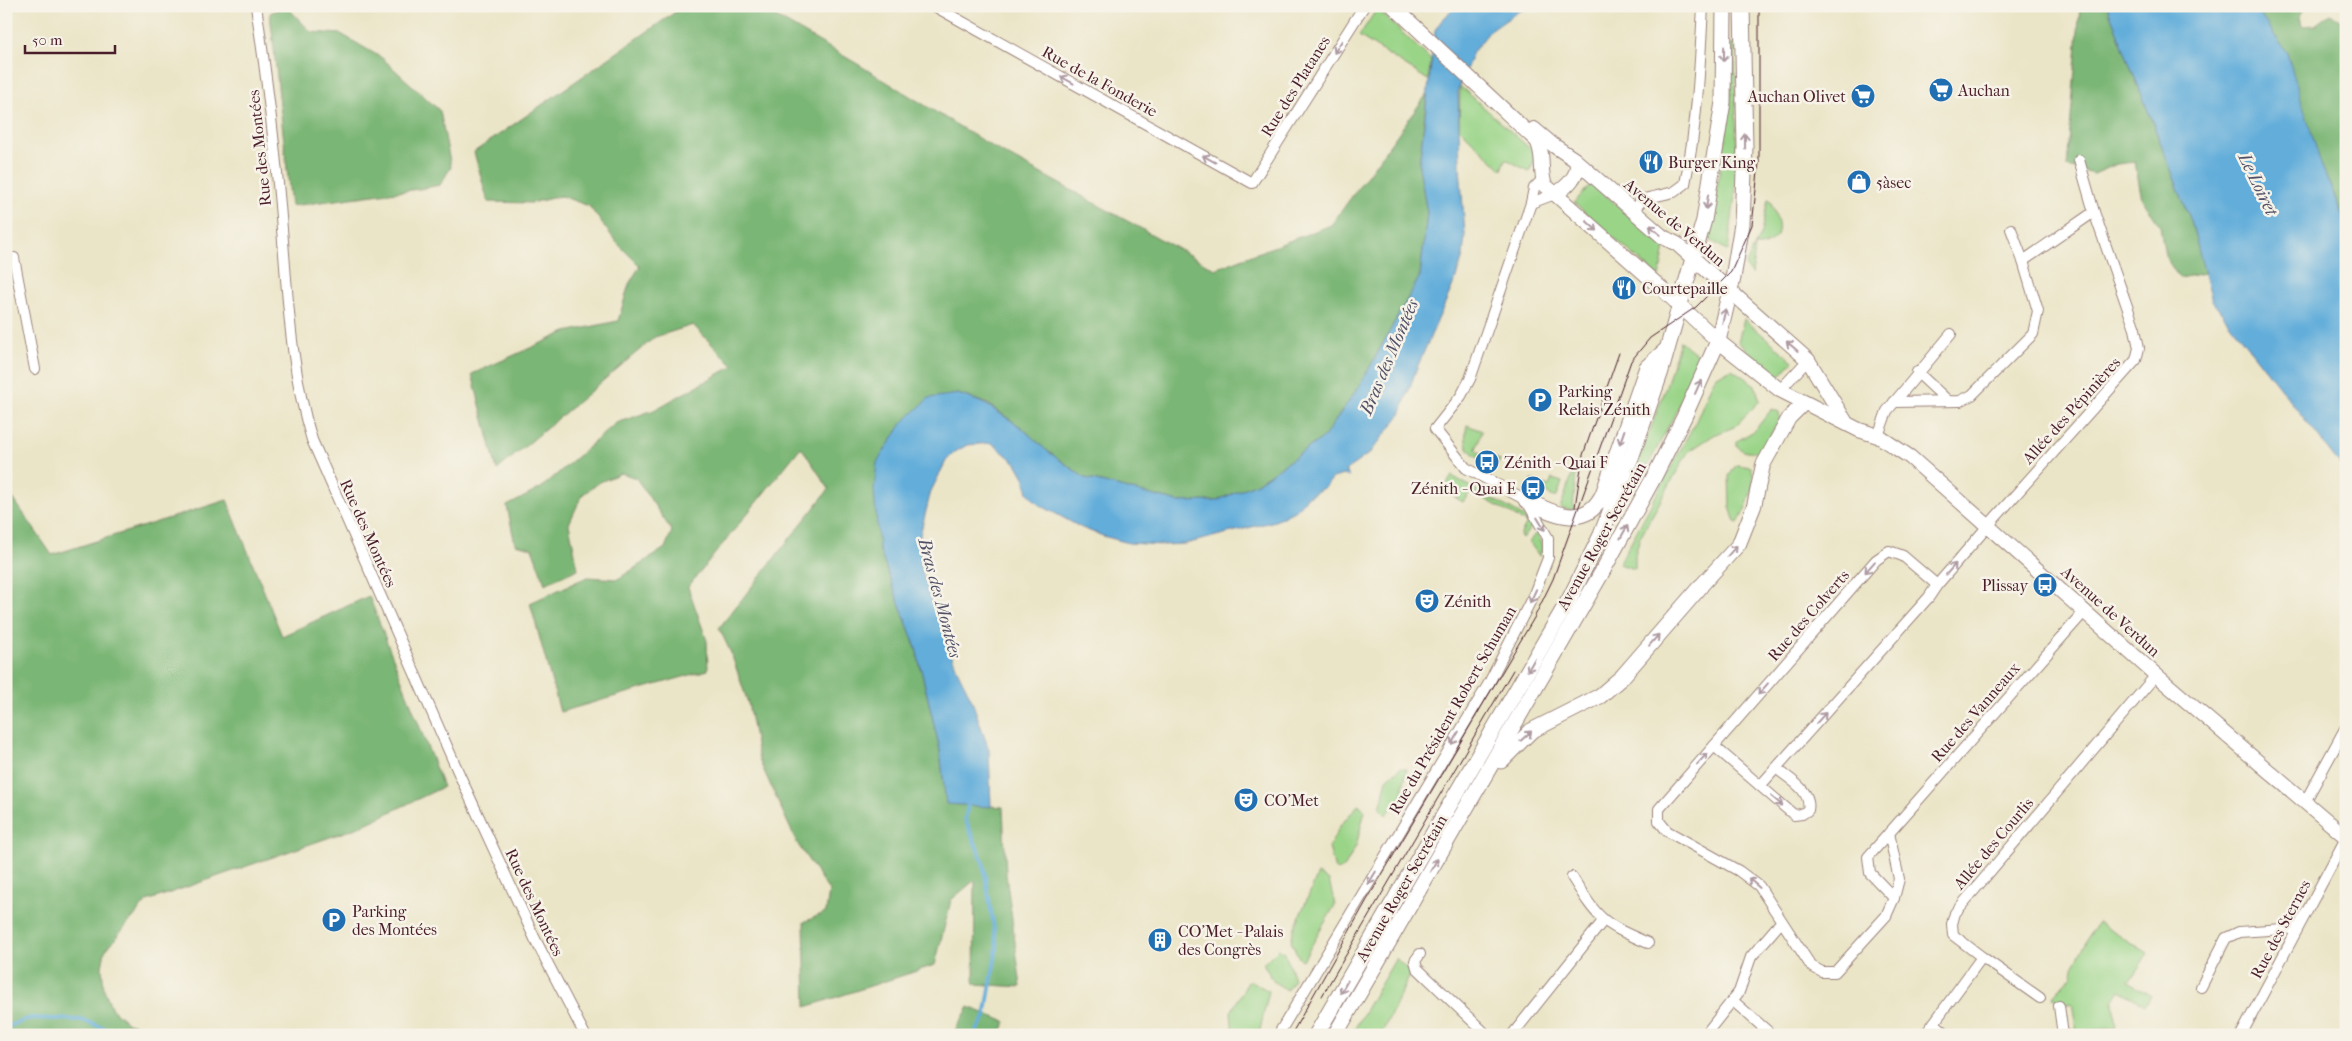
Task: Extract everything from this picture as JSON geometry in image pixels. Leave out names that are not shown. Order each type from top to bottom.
[{"type":"main road","name":"Avenue Roger Secrétain","points":[[1316,1035],[1570,598],[1601,534],[1623,478],[1668,350],[1704,220],[1723,102],[1724,6]]},
{"type":"main road","name":"Avenue Roger Secrétain","points":[[1335,1035],[1481,785],[1655,475],[1684,417],[1718,341],[1730,290],[1742,224],[1745,147],[1742,6]]},
{"type":"main road","points":[[1526,500],[1546,510],[1568,516],[1590,511],[1595,507],[1603,494],[1647,367],[1668,350]]},
{"type":"main road","points":[[1481,785],[1511,750],[1531,731],[1600,696],[1622,677],[1700,588]]},
{"type":"main road","points":[[1339,1035],[1384,953]]},
{"type":"street","name":"Rue des Montées","points":[[256,6],[274,138],[292,338],[304,414],[312,440],[460,776],[535,938],[585,1035]]},
{"type":"street","name":"Rue de la Fonderie","points":[[934,6],[1252,183]]},
{"type":"street","name":"Rue des Platanes","points":[[1252,183],[1364,6]]},
{"type":"street","name":"Avenue de Verdun","points":[[1393,6],[1495,104],[1537,141],[1542,150],[1545,185],[1718,341],[1780,390],[1859,430],[1878,436],[1910,456],[2156,675],[2346,838]]},
{"type":"street","points":[[1632,210],[1644,199],[1674,192],[1685,184],[1700,72],[1703,6]]},
{"type":"street","name":"Avenue de Verdun","points":[[1471,79],[1501,100],[1553,145],[1573,159],[1663,237],[1677,244],[1808,360],[1845,422]]},
{"type":"street","points":[[1531,204],[1555,194],[1578,171],[1573,159],[1559,157],[1543,176]]},
{"type":"street","name":"Allée des Pépinières","points":[[1989,525],[2136,360],[2139,348],[2135,329],[2094,212],[2079,160]]},
{"type":"street","name":"Rue du Président Robert Schuman","points":[[1278,1035],[1489,683],[1534,594],[1549,550],[1548,538],[1544,528],[1526,500],[1466,468],[1435,429],[1461,396],[1470,379],[1531,204],[1534,188],[1543,176]]},
{"type":"street","points":[[2022,261],[2094,212]]},
{"type":"street","points":[[1894,402],[1960,401],[1972,395],[2033,334],[2038,311],[2011,229]]},
{"type":"street","points":[[6,258],[14,258],[35,369]]},
{"type":"street","points":[[1878,436],[1887,411],[1951,334]]},
{"type":"street","points":[[1780,390],[1808,360]]},
{"type":"street","points":[[1918,372],[1948,401]]},
{"type":"street","points":[[1700,588],[1739,544],[1754,506],[1762,465],[1790,418],[1804,403]]},
{"type":"street","points":[[1760,786],[1929,598],[1937,585],[1989,525]]},
{"type":"street","name":"Rue des Colverts","points":[[1894,898],[1886,916],[1834,972],[1822,972],[1811,966],[1759,886],[1740,871],[1667,831],[1659,821],[1658,809],[1876,560],[1889,551],[1903,556],[1937,585]]},
{"type":"street","name":"Rue des Vanneaux","points":[[1894,898],[1870,873],[1868,857],[2085,611]]},
{"type":"street","name":"Allée des Courlis","points":[[1982,957],[1953,936],[1952,924],[1955,912],[2156,675]]},
{"type":"street","points":[[2305,802],[2346,728]]},
{"type":"street","points":[[1714,746],[1794,815],[1802,814],[1808,810],[1810,801],[1806,793],[1776,768]]},
{"type":"street","points":[[1889,833],[1899,879],[1894,898]]},
{"type":"street","name":"Rue des Sternes","points":[[2241,1035],[2346,838]]},
{"type":"street","points":[[1572,877],[1591,909],[1603,921],[1648,943]]},
{"type":"street","points":[[1512,1035],[1603,921]]},
{"type":"street","points":[[1705,1035],[1739,992],[1751,956],[1781,922]]},
{"type":"street","points":[[2201,987],[2226,938],[2239,932],[2297,928]]},
{"type":"street","points":[[1420,954],[1416,961],[1416,968],[1487,1035]]},
{"type":"street","points":[[1925,1035],[1982,957],[2040,998]]},
{"type":"street","points":[[1732,1000],[1772,1035]]},
{"type":"street","points":[[2059,1006],[2063,1035]]},
{"type":"street","points":[[1934,1023],[1948,1035]]},
{"type":"green space","points":[[286,6],[311,32],[341,34],[382,58],[440,111],[451,167],[440,185],[291,206],[270,13]]},
{"type":"green space","points":[[684,6],[757,6],[856,63],[996,149],[1215,269],[1331,225],[1427,94],[1419,166],[1427,213],[1420,276],[1360,385],[1325,437],[1257,483],[1216,501],[1179,502],[1085,478],[1046,450],[1021,427],[986,403],[958,394],[929,399],[903,422],[879,549],[916,648],[940,750],[946,803],[1003,807],[1006,874],[1021,987],[974,984],[975,880],[951,900],[935,965],[806,1007],[804,922],[826,912],[829,891],[797,843],[759,760],[748,703],[731,653],[719,628],[829,489],[801,447],[688,587],[707,641],[708,670],[560,712],[530,603],[587,577],[618,579],[665,548],[672,531],[636,478],[621,473],[600,482],[582,495],[569,524],[578,569],[545,584],[532,548],[515,544],[507,506],[541,488],[616,423],[654,410],[733,366],[693,325],[655,337],[497,470],[472,374],[566,332],[618,321],[629,284],[640,266],[617,243],[589,206],[561,196],[531,203],[488,202],[474,152]]},
{"type":"green space","points":[[2080,6],[2107,6],[2191,221],[2205,273],[2179,278],[2165,256],[2160,226],[2142,199],[2135,162],[2117,164],[2094,174],[2067,167]]},
{"type":"green space","points":[[2254,6],[2305,6],[2300,16],[2302,26],[2315,25],[2330,14],[2346,23],[2346,224]]},
{"type":"green space","points":[[1377,9],[1431,60],[1428,80],[1359,36]]},
{"type":"green space","points":[[1735,44],[1737,179],[1728,251],[1709,239],[1731,101],[1731,45]]},
{"type":"green space","points":[[1460,86],[1536,154],[1530,172],[1506,159],[1502,170],[1459,128]]},
{"type":"green space","points":[[1592,183],[1665,248],[1659,277],[1574,203]]},
{"type":"green space","points":[[1768,199],[1778,223],[1777,234],[1770,242],[1761,246],[1755,246],[1752,275],[1745,266],[1761,233]]},
{"type":"green space","points":[[1744,319],[1793,361],[1778,378],[1738,342]]},
{"type":"green space","points":[[1680,341],[1701,357],[1678,408],[1642,477],[1634,472],[1663,396]]},
{"type":"green space","points":[[1732,369],[1755,385],[1760,401],[1734,427],[1714,435],[1688,452],[1640,537],[1635,555],[1635,569],[1619,564],[1696,421],[1713,381],[1716,376]]},
{"type":"green space","points":[[1772,409],[1779,412],[1780,418],[1763,450],[1749,452],[1740,449],[1737,446],[1737,441],[1754,431]]},
{"type":"green space","points":[[1467,425],[1482,431],[1476,449],[1478,452],[1500,460],[1496,467],[1471,452],[1466,442]]},
{"type":"green space","points":[[1736,465],[1751,467],[1753,473],[1752,488],[1738,523],[1735,522],[1730,507],[1729,476]]},
{"type":"green space","points":[[1574,470],[1576,471],[1573,511],[1560,508]]},
{"type":"green space","points":[[1452,476],[1521,515],[1532,526],[1522,539],[1520,536],[1527,523],[1471,491],[1463,502],[1443,490]]},
{"type":"green space","points":[[1552,479],[1562,482],[1557,497],[1553,497],[1531,484],[1532,480],[1549,486]]},
{"type":"green space","points":[[6,488],[52,555],[227,500],[282,636],[369,596],[443,787],[359,827],[147,901],[105,951],[102,967],[104,989],[112,1009],[128,1023],[174,1035],[86,1035],[78,1032],[71,1035],[6,1035]]},
{"type":"green space","points":[[1535,534],[1538,535],[1542,546],[1540,557],[1529,542]]},
{"type":"green space","points":[[1400,768],[1407,769],[1401,798],[1386,815],[1380,809],[1387,779]]},
{"type":"green space","points":[[1359,804],[1365,811],[1356,846],[1344,868],[1335,870],[1329,847],[1340,826]]},
{"type":"green space","points":[[1318,874],[1329,881],[1335,905],[1303,960],[1299,958],[1291,941],[1294,929]]},
{"type":"green space","points":[[2097,922],[2148,953],[2129,982],[2151,996],[2145,1005],[2120,990],[2113,1001],[2116,1028],[2077,1032],[2072,1003],[2064,1005],[2052,997],[2072,975],[2073,967]]},
{"type":"green space","points":[[1278,949],[1285,953],[1294,979],[1287,990],[1274,982],[1263,964]]},
{"type":"green space","points":[[1396,958],[1411,973],[1381,1035],[1351,1035]]},
{"type":"green space","points":[[1249,980],[1269,991],[1259,1034],[1233,1035],[1231,1012]]},
{"type":"green space","points":[[969,1007],[1006,1022],[999,1035],[952,1035]]},
{"type":"water","points":[[1456,6],[1530,6],[1516,13],[1489,32],[1473,52],[1458,90],[1460,167],[1465,234],[1463,256],[1456,278],[1416,370],[1400,415],[1370,453],[1346,470],[1349,477],[1343,475],[1333,478],[1325,487],[1307,497],[1296,510],[1275,521],[1185,544],[1162,545],[1129,543],[1103,536],[1082,528],[1038,504],[1028,493],[1025,479],[1016,463],[992,443],[967,445],[955,452],[946,461],[931,491],[920,535],[921,568],[958,672],[971,698],[989,750],[991,807],[946,804],[940,750],[916,648],[879,549],[874,490],[877,462],[903,422],[929,398],[958,394],[984,403],[1021,427],[1046,450],[1085,478],[1179,502],[1216,501],[1257,483],[1324,437],[1360,385],[1420,276],[1427,213],[1419,166],[1435,30]]},
{"type":"water","name":"Le Loiret","points":[[2107,6],[2254,6],[2287,53],[2321,164],[2346,224],[2346,472],[2212,301],[2191,221]]},
{"type":"waterway","name":"Bras des Montées","points":[[969,801],[965,819],[983,862],[997,947],[985,1017],[974,1035]]},
{"type":"waterway","name":"Bras des Montées","points":[[6,1027],[31,1018],[82,1020],[123,1035]]},
{"type":"tram line","points":[[1291,1035],[1367,900],[1534,618],[1553,579],[1631,361],[1650,338],[1696,307],[1731,272],[1752,225],[1759,163],[1759,6]]},
{"type":"tram line","points":[[1575,507],[1583,455],[1619,353]]},
{"type":"tram line","points":[[1322,996],[1513,670]]},
{"type":"place","name":"Auchan","points":[[1941,90]]},
{"type":"place","name":"Auchan Olivet","points":[[1863,96]]},
{"type":"place","name":"Burger King","points":[[1651,162]]},
{"type":"place","name":"5àsec","points":[[1859,182]]},
{"type":"place","name":"Courtepaille","points":[[1624,288]]},
{"type":"place","name":"Parking Relais Zénith","points":[[1540,400]]},
{"type":"place","name":"Zénith - Quai F","points":[[1487,462]]},
{"type":"place","name":"Zénith - Quai E","points":[[1533,488]]},
{"type":"place","name":"Plissay","points":[[2045,585]]},
{"type":"place","name":"Zénith","points":[[1427,601]]},
{"type":"place","name":"CO'Met","points":[[1246,800]]},
{"type":"place","name":"Parking des Montées","points":[[334,920]]},
{"type":"place","name":"CO'Met - Palais des Congrès","points":[[1160,940]]}]
